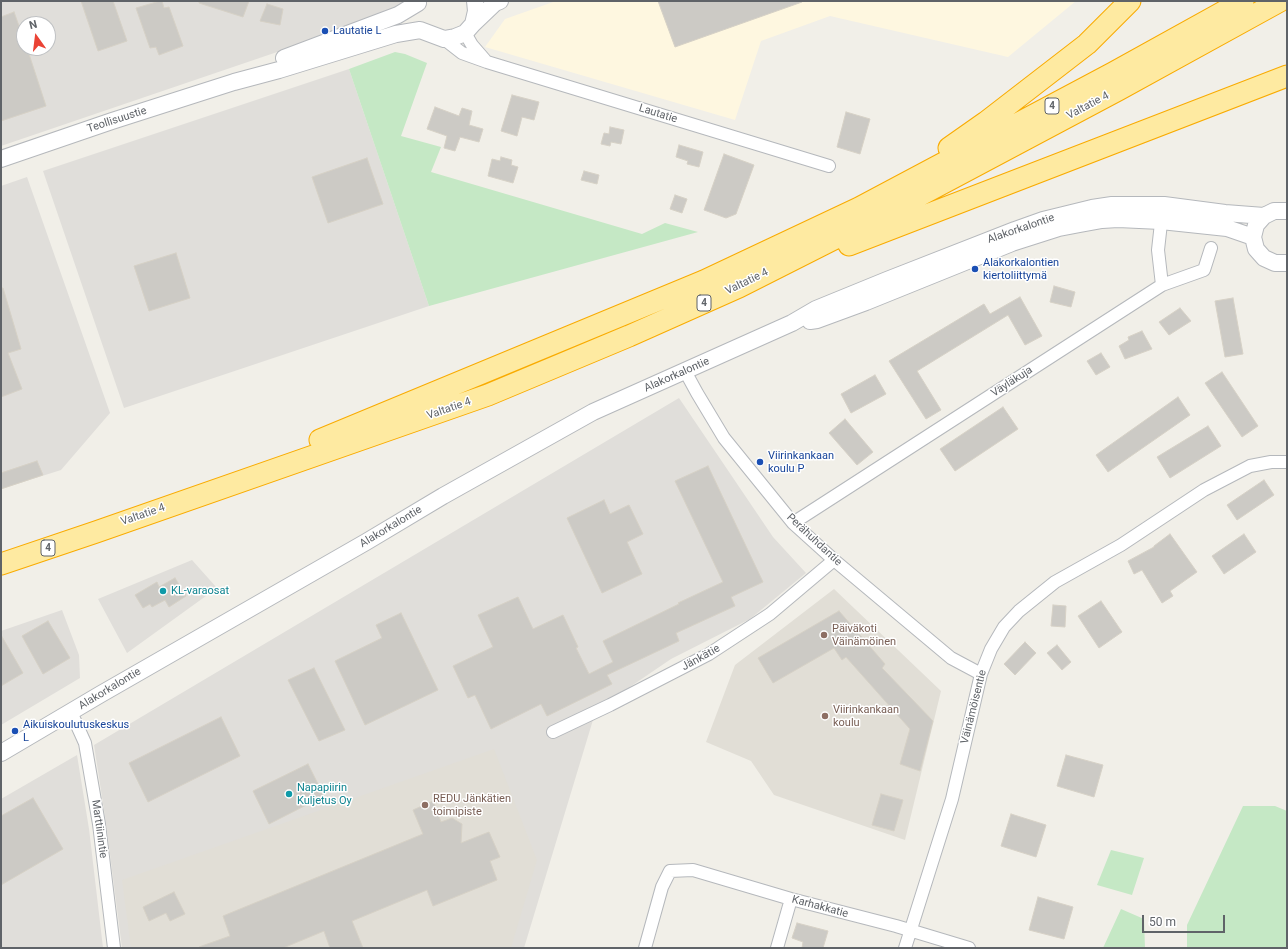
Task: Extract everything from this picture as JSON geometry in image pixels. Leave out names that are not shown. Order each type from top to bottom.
[{"type":"highway","points":[[859,208],[986,122],[1087,44],[1130,1]]},
{"type":"highway","name":"Valtatie 4","points":[[96,532],[704,281],[859,208],[1106,77],[1243,1]]},
{"type":"highway","name":"Valtatie 4","points":[[1,564],[488,395],[739,287],[929,191],[1280,1]]},
{"type":"highway","points":[[739,287],[1287,76]]},
{"type":"street","points":[[475,1],[476,11],[469,28],[472,45],[487,62]]},
{"type":"street","points":[[419,2],[418,14],[423,26],[438,36],[455,38],[469,28],[495,3],[500,1]]},
{"type":"street","name":"Teollisuustie","points":[[234,82],[277,61],[398,15],[419,2]]},
{"type":"street","name":"Teollisuustie","points":[[1,159],[112,121],[234,82],[279,70],[396,34],[420,30],[438,36]]},
{"type":"street","name":"Lautatie","points":[[438,36],[462,53],[487,62],[829,166]]},
{"type":"street","name":"Alakorkalontie","points":[[1,753],[101,694],[593,412],[792,324],[816,310],[887,280],[1015,230],[1043,220],[1085,210],[1112,205],[1164,205],[1231,214],[1264,216]]},
{"type":"street","points":[[1162,286],[1158,250],[1164,205]]},
{"type":"street","points":[[1287,210],[1274,211],[1264,216],[1256,225],[1254,237],[1256,249],[1264,258],[1275,264],[1287,263]]},
{"type":"street","name":"Alakorkalontie","points":[[792,324],[817,320],[866,302],[1012,242],[1053,230],[1102,220],[1132,219],[1227,228],[1254,237]]},
{"type":"street","name":"Väyläkuja","points":[[793,523],[1162,286],[1204,270],[1211,248]]},
{"type":"street","name":"Perähuhdantie","points":[[685,371],[724,438],[793,523],[834,560],[951,658],[980,674]]},
{"type":"street","name":"Väinämöisentie","points":[[905,948],[952,799],[980,674],[991,648],[1004,627],[1019,611],[1055,582],[1120,545],[1204,490],[1250,466],[1271,462],[1287,462]]},
{"type":"street","name":"Jänkätie","points":[[553,732],[610,705],[709,654],[770,614],[834,560]]},
{"type":"street","name":"Marttiinintie","points":[[71,712],[85,743],[99,824],[114,948]]},
{"type":"street","name":"Karhakkatie","points":[[645,948],[662,887],[670,871],[693,870],[791,899],[896,926],[969,948]]},
{"type":"street","points":[[777,948],[791,899]]},
{"type":"shaded area","points":[[1,1],[427,1],[1,146]]},
{"type":"shaded area","points":[[556,1],[1076,1],[1008,57],[830,16],[761,41],[735,120],[485,47],[505,19]]},
{"type":"shaded area","points":[[349,69],[429,306],[124,408],[43,171]]},
{"type":"shaded area","points":[[27,177],[110,413],[61,470],[1,489],[1,186]]},
{"type":"shaded area","points":[[679,398],[773,537],[806,573],[750,619],[671,659],[596,710],[524,948],[122,948],[106,823],[94,745]]},
{"type":"shaded area","points":[[192,560],[217,588],[127,653],[98,599]]},
{"type":"shaded area","name":"Viirinkankaan koulu","points":[[834,589],[941,691],[905,840],[774,795],[751,761],[706,742],[735,665]]},
{"type":"shaded area","points":[[62,610],[79,655],[80,678],[1,725],[1,631]]},
{"type":"shaded area","name":"REDU Jänkätien toimipiste","points":[[494,749],[537,860],[511,948],[131,948],[122,880]]},
{"type":"shaded area","points":[[77,755],[89,829],[103,948],[1,948],[1,799]]},
{"type":"green space","points":[[395,52],[405,54],[427,63],[401,136],[441,147],[431,172],[642,234],[665,223],[698,232],[429,306],[349,69]]},
{"type":"green space","points":[[1243,806],[1275,806],[1287,811],[1287,948],[1187,948],[1187,925]]},
{"type":"green space","points":[[1111,850],[1144,858],[1132,895],[1097,885]]},
{"type":"green space","points":[[1121,909],[1144,919],[1145,948],[1103,948]]},
{"type":"building","points":[[81,1],[113,1],[127,41],[98,51]]},
{"type":"building","points":[[162,1],[164,8],[169,7],[183,46],[159,55],[156,47],[150,48],[136,8]]},
{"type":"building","points":[[199,1],[249,1],[243,17],[199,3]]},
{"type":"building","points":[[658,1],[802,1],[802,2],[675,47]]},
{"type":"building","points":[[267,4],[283,9],[280,25],[260,21]]},
{"type":"building","points":[[14,12],[16,18],[16,56],[30,56],[46,106],[1,121],[1,17]]},
{"type":"building","points":[[512,95],[539,102],[534,120],[522,117],[517,136],[501,131]]},
{"type":"building","points":[[435,107],[459,116],[462,108],[472,111],[469,125],[483,129],[479,142],[460,137],[455,151],[444,148],[447,136],[427,129]]},
{"type":"building","points":[[846,112],[870,119],[860,154],[837,147]]},
{"type":"building","points":[[610,127],[624,130],[621,144],[611,142],[610,146],[601,144],[604,133],[609,134]]},
{"type":"building","points":[[679,145],[703,152],[699,167],[687,164],[688,161],[676,157]]},
{"type":"building","points":[[724,154],[754,165],[736,214],[726,218],[704,210]]},
{"type":"building","points":[[501,157],[512,160],[511,165],[518,167],[513,183],[488,176],[492,159],[500,161]]},
{"type":"building","points":[[367,158],[383,204],[328,223],[312,177]]},
{"type":"building","points":[[584,171],[599,175],[597,184],[581,180]]},
{"type":"building","points":[[675,195],[687,199],[682,213],[670,209]]},
{"type":"building","points":[[176,253],[190,298],[149,311],[134,266]]},
{"type":"building","points":[[1054,286],[1075,292],[1071,307],[1050,302]]},
{"type":"building","points":[[1,288],[3,288],[21,349],[8,353],[22,389],[1,397]]},
{"type":"building","points":[[1020,297],[1042,336],[1025,345],[1008,315],[917,371],[941,410],[926,419],[889,361],[984,304],[990,314]]},
{"type":"building","points":[[1233,298],[1243,354],[1225,357],[1215,301]]},
{"type":"building","points":[[1180,308],[1191,321],[1169,335],[1159,322]]},
{"type":"building","points":[[1142,331],[1152,349],[1125,359],[1119,346],[1129,340],[1128,337]]},
{"type":"building","points":[[1101,353],[1110,367],[1096,375],[1087,361]]},
{"type":"building","points":[[1222,372],[1258,426],[1242,437],[1205,383]]},
{"type":"building","points":[[875,375],[886,394],[851,413],[841,394]]},
{"type":"building","points":[[1178,397],[1190,415],[1108,472],[1096,455]]},
{"type":"building","points":[[1003,407],[1018,429],[955,471],[940,449]]},
{"type":"building","points":[[845,419],[873,452],[857,465],[829,433]]},
{"type":"building","points":[[1208,426],[1221,446],[1170,478],[1157,457]]},
{"type":"building","points":[[37,461],[43,475],[1,489],[1,473]]},
{"type":"building","points":[[708,466],[763,582],[731,597],[735,606],[676,633],[679,641],[607,675],[612,684],[547,716],[541,704],[491,729],[475,695],[468,698],[453,666],[493,647],[478,615],[518,597],[533,629],[563,615],[578,647],[576,648],[589,674],[613,662],[603,641],[723,582],[675,481]]},
{"type":"building","points":[[1264,480],[1274,495],[1237,520],[1227,505]]},
{"type":"building","points":[[604,500],[610,514],[629,505],[643,534],[627,542],[642,574],[602,593],[567,518]]},
{"type":"building","points":[[1170,534],[1197,572],[1170,591],[1173,596],[1162,603],[1142,570],[1134,574],[1128,561],[1154,547]]},
{"type":"building","points":[[1244,534],[1256,552],[1224,574],[1212,556]]},
{"type":"building","name":"KL-varaosat","points":[[175,578],[186,596],[169,607],[165,600],[152,607],[150,604],[143,608],[135,595],[157,582],[159,587]]},
{"type":"building","points":[[1101,601],[1122,632],[1099,648],[1078,616]]},
{"type":"building","points":[[1053,605],[1066,606],[1065,627],[1051,626]]},
{"type":"building","points":[[839,611],[885,664],[882,668],[933,721],[920,771],[900,764],[910,729],[846,657],[842,660],[834,648],[773,683],[758,658]]},
{"type":"building","points":[[401,613],[438,690],[365,725],[335,661],[382,638],[376,625]]},
{"type":"building","points":[[48,621],[70,658],[43,674],[22,636]]},
{"type":"building","points":[[1,635],[23,673],[1,686]]},
{"type":"building","points":[[1025,642],[1036,653],[1015,675],[1004,664]]},
{"type":"building","points":[[1057,645],[1071,662],[1062,670],[1047,653]]},
{"type":"building","points":[[314,668],[345,730],[319,741],[288,680]]},
{"type":"building","points":[[221,717],[240,756],[148,802],[129,763]]},
{"type":"building","points":[[1066,755],[1103,765],[1094,797],[1057,786]]},
{"type":"building","name":"Napapiirin Kuljetus Oy","points":[[308,764],[324,796],[269,824],[253,791]]},
{"type":"building","points":[[881,794],[903,800],[894,831],[872,825]]},
{"type":"building","points":[[33,798],[63,849],[1,885],[1,816]]},
{"type":"building","points":[[433,801],[441,822],[452,818],[462,824],[461,843],[489,832],[500,857],[490,861],[497,880],[433,906],[427,890],[352,921],[363,948],[330,948],[324,931],[283,948],[199,948],[230,936],[223,916],[423,834],[413,810]]},
{"type":"building","points":[[1011,814],[1046,825],[1036,857],[1001,846]]},
{"type":"building","points":[[174,892],[185,914],[170,921],[166,913],[149,921],[143,907]]},
{"type":"building","points":[[1038,897],[1073,907],[1064,939],[1029,930]]},
{"type":"building","points":[[797,923],[828,931],[823,948],[802,948],[803,942],[792,938]]},
{"type":"place","name":"Lautatie L","points":[[325,31]]},
{"type":"place","name":"Alakorkalontien kiertoliittymä","points":[[975,269]]},
{"type":"place","name":"Viirinkankaan koulu P","points":[[760,462]]},
{"type":"place","name":"KL-varaosat","points":[[163,591]]},
{"type":"place","name":"Päiväkoti Väinämöinen","points":[[824,635]]},
{"type":"place","name":"Viirinkankaan koulu","points":[[825,716]]},
{"type":"place","name":"Aikuiskoulutuskeskus L","points":[[15,731]]},
{"type":"place","name":"Napapiirin Kuljetus Oy","points":[[289,794]]},
{"type":"place","name":"REDU Jänkätien toimipiste","points":[[425,805]]}]
